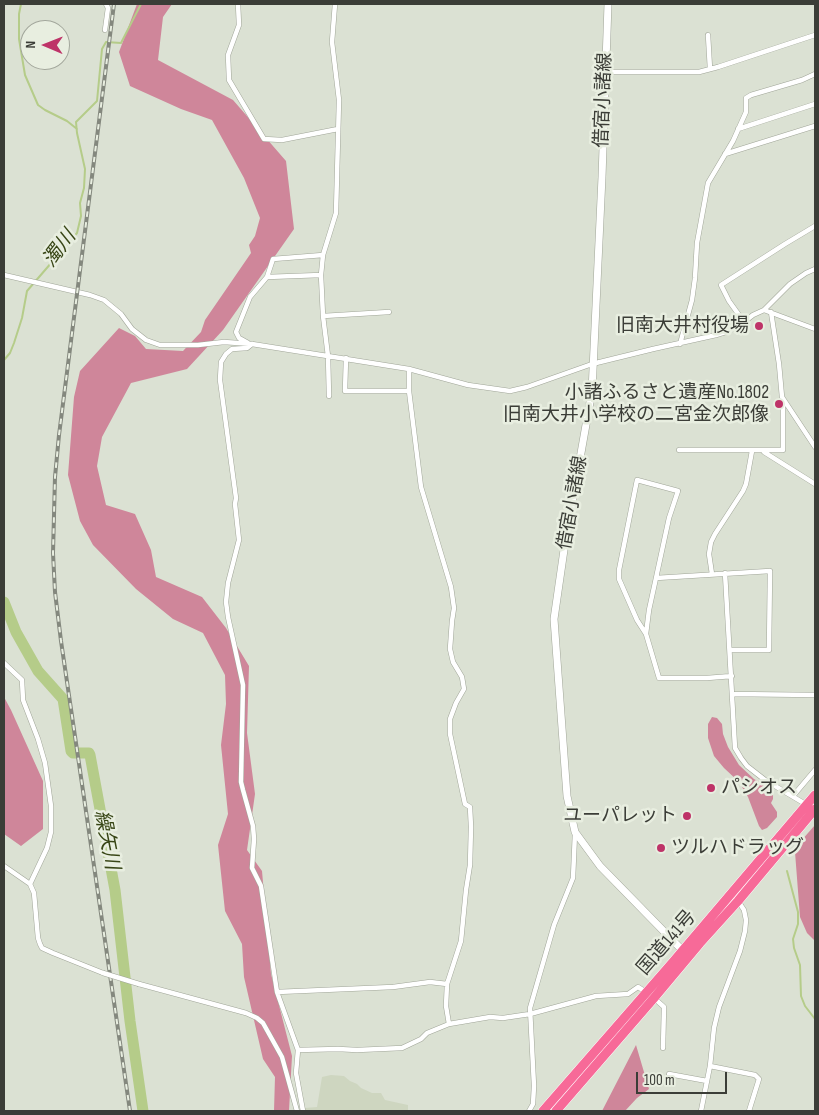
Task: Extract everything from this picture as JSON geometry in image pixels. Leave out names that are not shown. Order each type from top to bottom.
[{"type":"highway","name":"国道141号","points":[[543,1111],[646,992],[738,901],[812,808],[815,795]]},
{"type":"highway","name":"国道141号","points":[[556,1111],[654,998],[686,954],[812,808]]},
{"type":"main road","name":"借宿小諸線","points":[[608,4],[592,391],[554,619],[566,796],[575,832],[600,866],[686,954]]},
{"type":"street","points":[[105,30],[108,8],[106,4]]},
{"type":"street","points":[[238,4],[239,25],[228,55],[229,80],[264,139],[282,140],[338,129]]},
{"type":"street","points":[[329,396],[328,356],[323,316],[321,275],[323,255],[336,213],[339,100],[332,42],[336,4]]},
{"type":"street","points":[[605,72],[699,72],[815,34]]},
{"type":"street","points":[[708,35],[710,69]]},
{"type":"street","points":[[680,344],[692,300],[697,243],[708,183],[738,130],[746,112],[746,98],[815,74]]},
{"type":"street","points":[[738,130],[815,104]]},
{"type":"street","points":[[725,154],[815,126]]},
{"type":"street","points":[[744,322],[729,301],[721,285],[815,226]]},
{"type":"street","points":[[252,344],[238,338],[236,332],[250,297],[267,277],[273,259],[323,255]]},
{"type":"street","points":[[4,275],[90,294],[104,300],[121,314],[132,329],[146,340],[160,345],[198,345],[224,342],[252,344],[409,369],[468,385],[510,391],[527,387],[592,364],[729,331],[752,315],[764,310],[790,284],[815,269]]},
{"type":"street","points":[[267,277],[321,275]]},
{"type":"street","points":[[764,310],[815,328]]},
{"type":"street","points":[[323,316],[390,312]]},
{"type":"street","points":[[771,312],[782,398],[815,447]]},
{"type":"street","points":[[252,344],[247,348],[232,349],[221,362],[220,380],[236,498],[239,540],[228,583],[226,602],[243,685],[241,782],[253,826],[252,868],[261,886],[277,992],[298,1050],[296,1072],[303,1111]]},
{"type":"street","points":[[346,358],[345,390],[409,391]]},
{"type":"street","points":[[409,369],[409,391],[421,487],[451,587],[454,608],[450,649],[453,662],[462,677],[464,689],[450,719],[450,734],[465,804],[470,807],[470,865],[461,941],[447,984],[446,1006],[448,1024]]},
{"type":"street","points":[[680,450],[782,450],[784,401]]},
{"type":"street","points":[[712,574],[709,554],[711,542],[746,484],[752,451]]},
{"type":"street","points":[[762,451],[815,484]]},
{"type":"street","points":[[646,634],[649,610],[668,518],[678,491],[637,480],[619,570],[619,579],[637,620],[646,634],[659,678],[732,676]]},
{"type":"street","points":[[656,578],[770,571],[769,650],[730,650]]},
{"type":"street","points":[[726,573],[735,748],[747,766],[765,780],[812,808]]},
{"type":"street","points":[[4,663],[22,680],[23,700],[38,738],[45,763],[51,806],[51,832],[47,848],[30,884]]},
{"type":"street","points":[[732,694],[815,695]]},
{"type":"street","points":[[793,796],[815,770]]},
{"type":"street","points":[[529,1111],[533,1104],[534,1086],[530,1008],[554,925],[573,878],[575,832]]},
{"type":"street","points":[[4,866],[30,884],[34,893],[38,938],[42,948],[103,973],[246,1013],[263,1023],[282,1056],[297,1111]]},
{"type":"street","points":[[703,1111],[714,1028],[719,1008],[746,931],[744,910],[738,901]]},
{"type":"street","points":[[277,992],[393,987],[430,982],[447,984]]},
{"type":"street","points":[[298,1050],[402,1048],[421,1039],[427,1033],[448,1024],[490,1017],[502,1018],[530,1014],[596,996],[628,994],[638,987],[646,992]]},
{"type":"street","points":[[654,998],[664,1007],[663,1048]]},
{"type":"street","points":[[710,1066],[755,1076],[759,1079],[749,1111]]},
{"type":"street","points":[[669,1074],[707,1081]]},
{"type":"shaded area","points":[[137,4],[172,4],[163,17],[158,60],[233,100],[286,161],[294,229],[223,330],[187,369],[131,383],[102,437],[97,466],[106,505],[135,514],[151,550],[156,577],[202,597],[226,628],[249,666],[247,733],[255,794],[247,850],[262,871],[271,974],[292,1056],[289,1111],[274,1111],[275,1077],[263,1059],[244,977],[242,944],[225,911],[218,845],[228,814],[221,745],[226,704],[225,675],[203,633],[173,619],[136,589],[93,545],[80,521],[68,475],[74,397],[80,371],[119,328],[135,336],[146,349],[183,351],[201,332],[205,320],[251,253],[249,245],[255,236],[260,218],[244,178],[212,120],[181,109],[130,86],[119,52]]},
{"type":"shaded area","points":[[4,697],[43,781],[43,829],[21,846],[4,834]]},
{"type":"shaded area","points":[[712,717],[717,718],[722,724],[723,734],[728,747],[739,765],[754,779],[773,792],[771,803],[777,812],[777,817],[767,828],[762,830],[759,826],[748,797],[739,782],[714,756],[708,738],[708,724]]},
{"type":"shaded area","points":[[815,825],[815,941],[807,933],[800,917],[795,852],[801,841]]},
{"type":"shaded area","points":[[636,1045],[649,1089],[625,1111],[602,1111]]},
{"type":"shaded area","points":[[331,1075],[344,1076],[361,1088],[372,1093],[381,1093],[385,1100],[408,1105],[408,1111],[306,1111],[305,1108],[317,1107],[322,1077]]},
{"type":"waterway","points":[[21,4],[19,39],[25,75],[38,105],[67,121],[77,129]]},
{"type":"waterway","name":"濁川","points":[[4,360],[10,353],[14,343],[22,318],[27,291],[77,233],[81,216],[80,203],[84,188],[85,169],[76,122],[97,101],[102,49],[106,42],[121,43],[141,4]]},
{"type":"waterway","name":"繰矢川","points":[[4,602],[16,632],[38,671],[63,699],[71,751],[73,753],[89,753],[90,755],[115,890],[130,1021],[143,1111]]},
{"type":"waterway","points":[[787,871],[798,912],[798,924],[793,939],[800,965],[801,996],[805,1006],[815,1019]]},
{"type":"railway","points":[[114,4],[59,435],[55,477],[53,553],[55,592],[61,641],[130,1111]]},
{"type":"place","name":"旧南大井村役場","points":[[759,326]]},
{"type":"place","name":"小諸ふるさと遺産No.1802 旧南大井小学校の二宮金次郎像","points":[[779,404]]},
{"type":"place","name":"パシオス","points":[[711,788]]},
{"type":"place","name":"ユーパレット","points":[[687,816]]},
{"type":"place","name":"ツルハドラッグ","points":[[661,848]]}]
